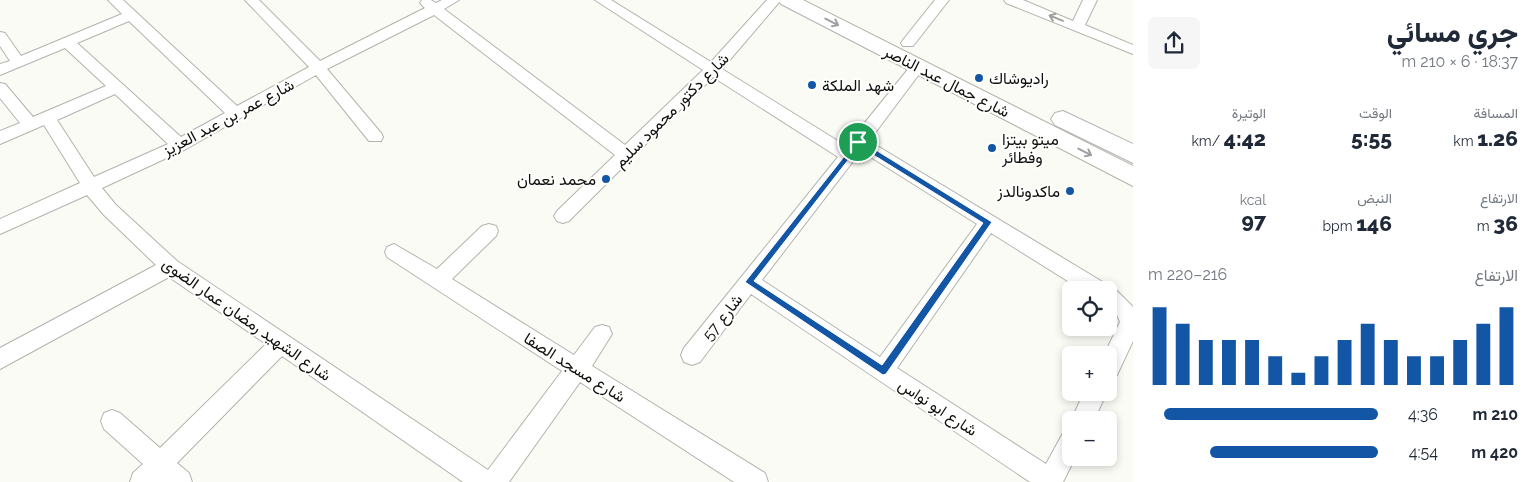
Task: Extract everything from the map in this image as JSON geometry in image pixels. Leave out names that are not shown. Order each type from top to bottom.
[{"type":"main road","name":"شارع جمال عبد الناصر","points":[[788,0],[1133,177]]},
{"type":"main road","name":"شارع جمال عبد الناصر","points":[[824,0],[1133,154]]},
{"type":"street","points":[[115,0],[237,115]]},
{"type":"street","points":[[252,0],[318,68],[375,137]]},
{"type":"street","name":"شارع عمر بن عبد العزيز","points":[[0,227],[180,145],[237,115],[429,4],[452,0]]},
{"type":"street","points":[[602,0],[713,69],[988,222],[1084,281]]},
{"type":"street","name":"شارع دكتور محمود سليم","points":[[563,216],[713,69],[774,0]]},
{"type":"street","points":[[908,43],[942,0]]},
{"type":"street","points":[[1011,0],[1133,50]]},
{"type":"street","points":[[1077,27],[1090,0]]},
{"type":"street","points":[[429,4],[627,155]]},
{"type":"street","points":[[0,70],[131,15]]},
{"type":"street","points":[[0,36],[18,62]]},
{"type":"street","points":[[66,42],[180,145]]},
{"type":"street","name":"شارع 57","points":[[692,355],[918,66]]},
{"type":"street","points":[[0,138],[117,87]]},
{"type":"street","name":"شارع الشهيد رمضان عمار الضوى","points":[[0,88],[39,121],[110,210],[170,267],[484,482]]},
{"type":"street","points":[[883,371],[988,222]]},
{"type":"street","points":[[438,280],[490,231]]},
{"type":"street","name":"شارع مسجد الصفا","points":[[394,252],[756,482]]},
{"type":"street","points":[[0,359],[170,267]]},
{"type":"street","name":"شارع ابو نواس","points":[[749,282],[1051,482]]},
{"type":"street","points":[[1117,303],[1124,309],[1130,322],[1128,332],[1117,353]]},
{"type":"street","points":[[494,482],[602,334]]},
{"type":"street","points":[[142,482],[280,344]]},
{"type":"street","points":[[112,421],[180,482]]},
{"type":"street","points":[[1051,482],[1062,459]]},
{"type":"place","name":"راديوشاك","points":[[979,78]]},
{"type":"place","name":"شهد الملكة","points":[[812,85]]},
{"type":"place","name":"ميتو بيتزا وفطائر","points":[[992,148]]},
{"type":"place","name":"محمد نعمان","points":[[606,179]]},
{"type":"place","name":"ماكدونالدز","points":[[1070,191]]},
{"type":"route","points":[[858,142],[988,222],[883,371],[749,282],[858,142]]}]
